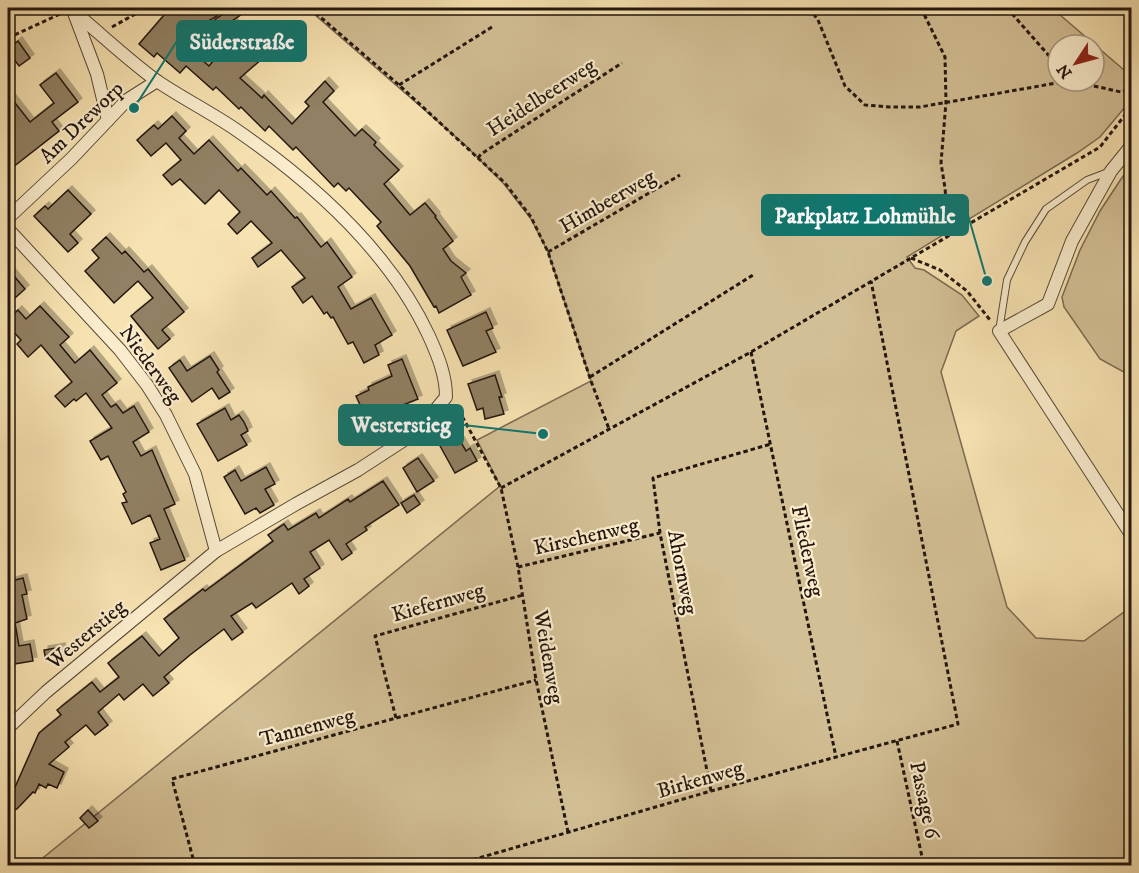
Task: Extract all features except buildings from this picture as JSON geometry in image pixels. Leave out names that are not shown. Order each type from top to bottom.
[{"type":"street","points":[[72,9],[157,81],[234,128],[301,178],[350,225],[397,281],[421,319],[439,357],[446,392]]},
{"type":"street","points":[[72,9],[97,74],[108,120]]},
{"type":"street","name":"Am Dreworp","points":[[8,218],[71,159],[127,100],[157,81]]},
{"type":"street","points":[[1131,145],[1111,171],[1072,241],[1048,304],[999,331],[1131,536]]},
{"type":"street","name":"Niederweg","points":[[8,229],[120,350],[147,385],[166,415],[195,474],[216,551]]},
{"type":"street","name":"Westerstieg","points":[[8,728],[46,692],[216,551],[358,470],[418,431],[446,392]]},
{"type":"lane","points":[[999,331],[1007,280],[1025,242],[1046,209],[1087,180],[1111,171]]},
{"type":"path","points":[[100,34],[146,8]]},
{"type":"path","points":[[310,8],[399,85],[505,183],[531,217],[548,252],[609,429]]},
{"type":"path","points":[[809,8],[818,20],[845,86],[865,105],[920,107],[1046,85]]},
{"type":"path","points":[[921,8],[945,57],[946,102],[941,163],[949,236]]},
{"type":"path","points":[[1007,8],[1046,52]]},
{"type":"path","points":[[8,38],[72,9]]},
{"type":"path","points":[[399,85],[492,27]]},
{"type":"path","name":"Heidelbeerweg","points":[[478,158],[622,63]]},
{"type":"path","points":[[1106,89],[1121,92],[1131,88]]},
{"type":"path","points":[[501,488],[751,352],[1100,147],[1131,106]]},
{"type":"path","name":"Himbeerweg","points":[[548,252],[680,175]]},
{"type":"path","points":[[911,258],[940,270],[967,291],[999,331]]},
{"type":"path","points":[[590,377],[753,275]]},
{"type":"path","name":"Birkenweg","points":[[450,866],[711,791],[958,724],[871,282]]},
{"type":"path","name":"Fliederweg","points":[[751,352],[836,757]]},
{"type":"path","name":"Weidenweg","points":[[446,392],[462,416],[501,488],[518,567],[536,680],[568,832]]},
{"type":"path","name":"Ahornweg","points":[[711,791],[660,533],[652,478],[771,444]]},
{"type":"path","name":"Kirschenweg","points":[[518,567],[660,533]]},
{"type":"path","name":"Kiefernweg","points":[[396,718],[375,636],[523,595]]},
{"type":"path","name":"Tannenweg","points":[[194,864],[172,779],[536,680]]},
{"type":"path","name":"Passage 6","points":[[897,741],[924,866]]},
{"type":"path","points":[[182,866],[194,864]]},
{"type":"shaded area","points":[[307,8],[1052,8],[1081,33],[1046,33],[1046,93],[1106,93],[1106,54],[1131,76],[1131,100],[1100,137],[907,257],[915,268],[924,270],[962,295],[979,316],[956,331],[941,372],[1007,607],[1036,638],[1084,641],[1131,607],[1131,865],[33,866],[500,486],[477,440],[591,381],[548,252],[531,219],[504,184],[465,145]]},
{"type":"shaded area","points":[[1131,166],[1131,376],[1100,359],[1064,307],[1062,297],[1080,250],[1100,211]]},
{"type":"place","name":"Süderstraße","points":[[134,108]]},
{"type":"place","name":"Parkplatz Lohmühle","points":[[987,281]]},
{"type":"place","name":"Westerstieg","points":[[543,434]]}]
